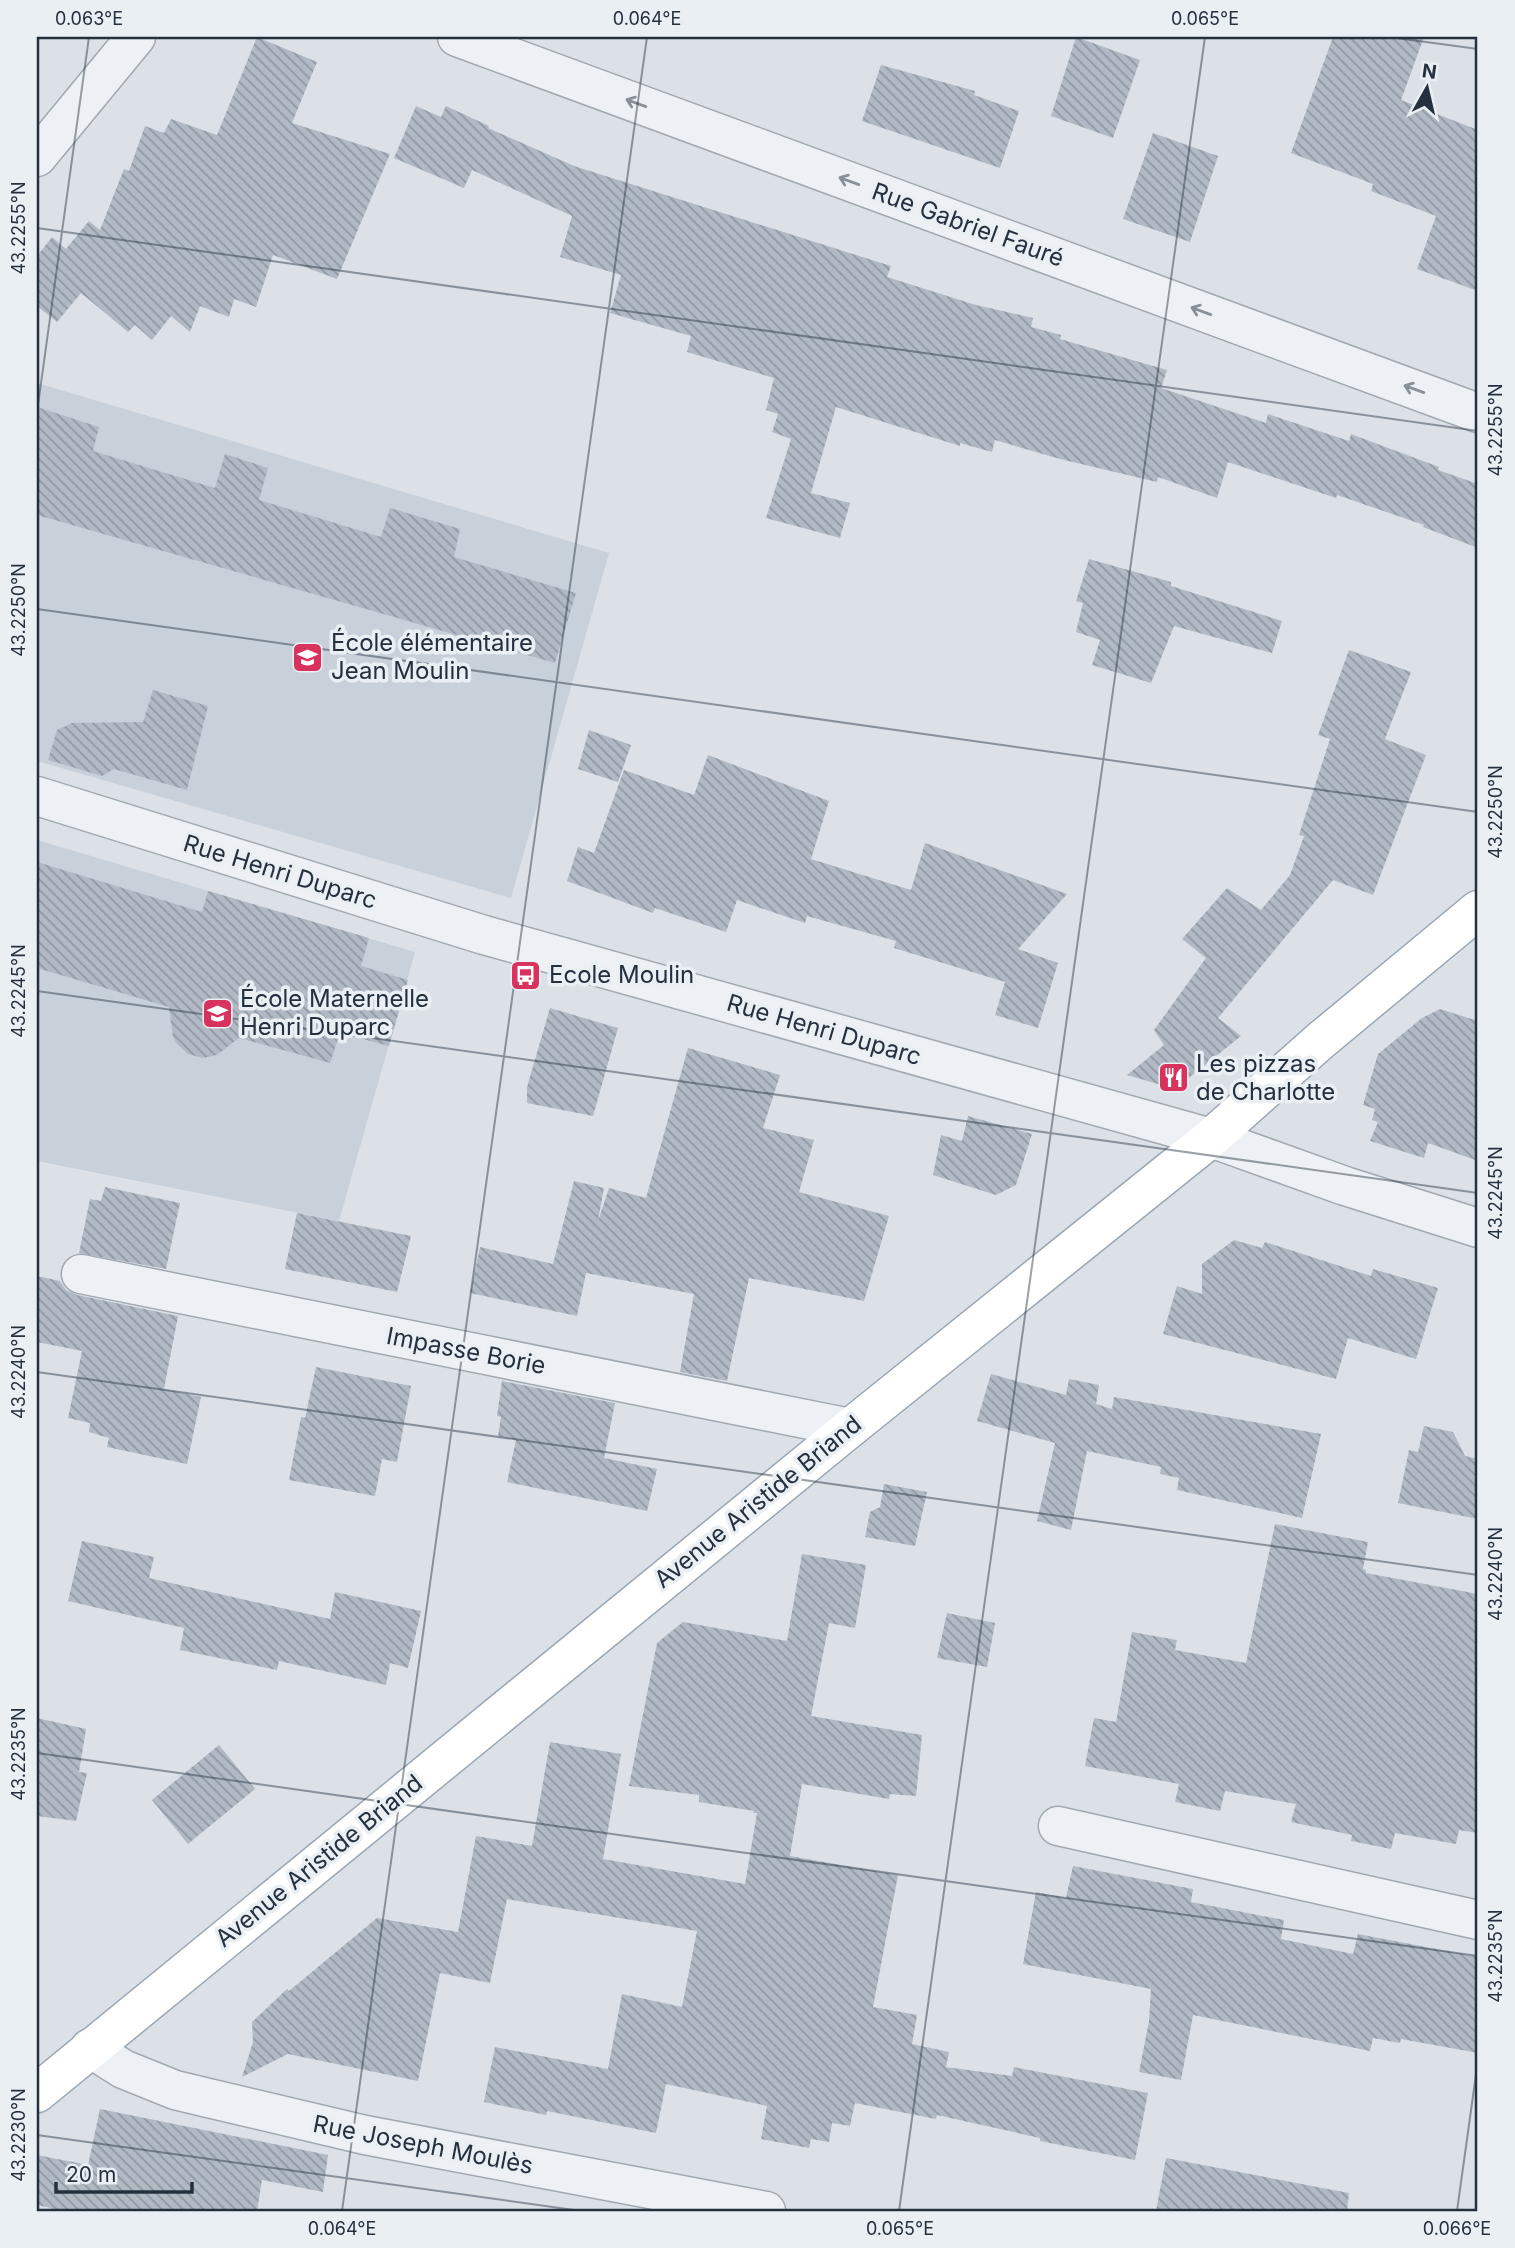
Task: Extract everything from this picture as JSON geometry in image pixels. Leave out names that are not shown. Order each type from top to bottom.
[{"type":"main road","name":"Avenue Aristide Briand","points":[[37,2093],[850,1428],[1211,1138],[1320,1041],[1478,910]]},
{"type":"street","points":[[37,157],[136,37]]},
{"type":"street","name":"Rue Gabriel Fauré","points":[[457,37],[1478,413]]},
{"type":"street","name":"Rue Henri Duparc","points":[[37,796],[484,935],[1211,1138],[1345,1186],[1478,1228]]},
{"type":"street","name":"Impasse Borie","points":[[81,1274],[850,1428]]},
{"type":"street","points":[[1058,1826],[1478,1920]]},
{"type":"street","name":"Rue Joseph Moulès","points":[[90,2048],[123,2069],[174,2090],[365,2135],[766,2211]]},
{"type":"shaded area","name":"École élémentaire Jean Moulin","points":[[37,383],[609,553],[511,898],[37,761]]},
{"type":"shaded area","name":"École Maternelle Henri Duparc","points":[[37,840],[415,952],[339,1221],[37,1161]]},
{"type":"building","points":[[257,37],[317,62],[292,123],[390,154],[337,279],[273,255],[256,307],[234,299],[229,317],[200,306],[190,332],[171,316],[152,340],[135,325],[128,332],[81,293],[57,322],[37,306],[37,256],[52,237],[66,249],[89,221],[100,230],[124,169],[129,171],[145,126],[164,133],[171,119],[217,135]]},
{"type":"building","points":[[1076,37],[1140,60],[1113,138],[1051,116]]},
{"type":"building","points":[[1333,37],[1424,37],[1401,100],[1478,130],[1478,291],[1417,269],[1436,216],[1371,191],[1373,184],[1291,153]]},
{"type":"building","points":[[881,65],[975,91],[974,95],[1019,111],[1000,168],[862,121]]},
{"type":"building","points":[[416,106],[441,117],[446,106],[574,166],[891,266],[887,277],[976,305],[1033,318],[1031,327],[1061,335],[1060,339],[1167,370],[1161,388],[1266,423],[1268,414],[1349,441],[1351,434],[1439,467],[1438,470],[1478,484],[1478,548],[1423,527],[1424,525],[1337,495],[1336,498],[1228,462],[1217,498],[1158,477],[1157,482],[995,440],[992,452],[960,443],[960,446],[836,407],[811,493],[850,503],[840,538],[766,518],[791,439],[772,432],[778,414],[766,410],[774,378],[687,352],[691,336],[610,313],[621,275],[560,257],[572,216],[472,170],[464,188],[394,158]]},
{"type":"building","points":[[1153,133],[1218,156],[1190,242],[1123,219]]},
{"type":"building","points":[[37,407],[99,427],[93,451],[215,488],[225,454],[268,468],[259,500],[381,537],[390,508],[460,529],[454,557],[576,593],[555,663],[37,515]]},
{"type":"building","points":[[1089,559],[1171,582],[1171,586],[1282,621],[1272,653],[1174,626],[1151,683],[1092,665],[1100,640],[1076,632],[1083,603],[1076,601]]},
{"type":"building","points":[[1349,650],[1411,672],[1385,739],[1426,755],[1373,895],[1333,880],[1218,1018],[1241,1036],[1175,1089],[1127,1075],[1164,1045],[1154,1030],[1206,958],[1182,939],[1227,888],[1261,910],[1290,875],[1304,836],[1299,835],[1330,739],[1318,735]]},
{"type":"building","points":[[153,690],[208,706],[187,790],[114,769],[102,776],[48,760],[57,730],[72,723],[143,722]]},
{"type":"building","points":[[589,730],[631,745],[618,782],[578,769]]},
{"type":"building","points":[[708,755],[829,801],[811,859],[911,890],[925,843],[1067,894],[1018,949],[1058,963],[1038,1028],[995,1015],[1005,982],[894,948],[896,941],[807,916],[805,923],[737,900],[726,932],[655,908],[653,913],[567,881],[578,847],[594,853],[624,770],[694,795]]},
{"type":"building","points":[[37,862],[202,912],[208,891],[369,938],[361,966],[408,980],[389,1046],[340,1033],[330,1063],[239,1038],[217,1055],[203,1058],[188,1054],[173,1037],[169,1007],[37,968]]},
{"type":"building","points":[[550,1008],[618,1028],[593,1116],[527,1103],[527,1087]]},
{"type":"building","points":[[1440,1009],[1478,1021],[1478,1161],[1428,1143],[1424,1158],[1370,1141],[1378,1122],[1372,1120],[1375,1109],[1363,1105],[1378,1054],[1422,1018]]},
{"type":"building","points":[[688,1048],[780,1075],[763,1128],[814,1140],[799,1192],[889,1216],[864,1301],[749,1278],[727,1381],[680,1372],[694,1294],[586,1273],[577,1316],[470,1293],[480,1247],[553,1264],[574,1181],[604,1188],[598,1221],[609,1188],[646,1198]]},
{"type":"building","points":[[968,1116],[1032,1134],[1016,1185],[996,1195],[933,1175],[941,1135],[962,1141]]},
{"type":"building","points":[[105,1187],[180,1203],[166,1269],[79,1253],[90,1199],[101,1201]]},
{"type":"building","points":[[297,1213],[411,1236],[397,1292],[285,1269]]},
{"type":"building","points":[[1234,1240],[1262,1248],[1265,1242],[1371,1276],[1373,1269],[1438,1288],[1416,1359],[1348,1338],[1336,1379],[1163,1334],[1177,1286],[1202,1294],[1202,1264]]},
{"type":"building","points":[[37,1276],[60,1281],[66,1290],[77,1295],[178,1316],[164,1389],[201,1397],[187,1464],[107,1447],[109,1438],[89,1432],[90,1423],[68,1418],[82,1351],[37,1342]]},
{"type":"building","points":[[316,1367],[411,1386],[397,1462],[382,1459],[375,1496],[289,1480],[301,1417],[305,1418]]},
{"type":"building","points":[[991,1374],[1066,1395],[1069,1379],[1099,1385],[1096,1404],[1112,1409],[1114,1397],[1321,1434],[1302,1518],[1177,1490],[1179,1478],[1160,1474],[1161,1467],[1087,1451],[1071,1530],[1037,1521],[1055,1443],[977,1421]]},
{"type":"building","points":[[502,1381],[615,1403],[604,1458],[657,1469],[647,1511],[507,1482],[516,1440],[498,1436],[501,1417],[497,1416]]},
{"type":"building","points":[[1424,1426],[1453,1432],[1465,1456],[1478,1459],[1478,1519],[1398,1503],[1409,1450],[1418,1452]]},
{"type":"building","points":[[884,1484],[927,1492],[915,1546],[865,1537],[870,1512],[880,1507]]},
{"type":"building","points":[[1275,1524],[1368,1542],[1363,1569],[1366,1573],[1478,1594],[1478,1833],[1459,1830],[1456,1844],[1395,1833],[1391,1849],[1351,1841],[1352,1835],[1291,1822],[1296,1804],[1225,1791],[1220,1811],[1175,1802],[1179,1784],[1085,1766],[1094,1718],[1116,1722],[1132,1632],[1177,1640],[1175,1650],[1246,1663]]},
{"type":"building","points":[[82,1541],[154,1557],[149,1578],[330,1619],[335,1592],[421,1611],[408,1668],[390,1663],[386,1685],[279,1661],[277,1670],[180,1650],[184,1628],[68,1601]]},
{"type":"building","points":[[802,1554],[866,1565],[855,1628],[829,1623],[811,1716],[922,1735],[916,1796],[890,1794],[889,1799],[802,1784],[790,1856],[898,1875],[873,2007],[917,2015],[912,2044],[949,2052],[946,2067],[1012,2076],[1014,2067],[1148,2093],[1135,2160],[1040,2141],[1040,2138],[937,2115],[936,2119],[855,2103],[850,2126],[832,2123],[829,2142],[811,2139],[809,2148],[761,2139],[767,2106],[666,2084],[656,2133],[547,2111],[546,2115],[484,2102],[495,2047],[608,2069],[622,1994],[682,2007],[697,1931],[507,1899],[490,1983],[440,1973],[418,2081],[288,2054],[242,2077],[253,2042],[252,2022],[287,1989],[289,1991],[377,1918],[458,1932],[476,1836],[532,1846],[550,1742],[621,1754],[603,1859],[745,1884],[757,1813],[699,1802],[699,1795],[629,1786],[657,1643],[683,1622],[787,1641]]},
{"type":"building","points":[[947,1613],[995,1623],[987,1667],[937,1658]]},
{"type":"building","points":[[37,1718],[86,1729],[79,1772],[87,1773],[76,1821],[37,1816]]},
{"type":"building","points":[[219,1745],[255,1789],[188,1844],[152,1800]]},
{"type":"building","points":[[1073,1866],[1193,1889],[1191,1902],[1284,1920],[1281,1939],[1353,1954],[1358,1934],[1478,1957],[1478,2053],[1401,2039],[1400,2043],[1373,2038],[1370,2051],[1193,2015],[1181,2080],[1139,2072],[1149,2021],[1151,1989],[1023,1964],[1036,1892],[1066,1898]]},
{"type":"building","points":[[100,2109],[328,2155],[323,2192],[262,2180],[257,2211],[51,2211],[51,2208],[37,2205],[37,2155],[88,2165]]},
{"type":"building","points":[[1166,2158],[1349,2193],[1347,2211],[1156,2211]]},
{"type":"place","name":"École élémentaire Jean Moulin","points":[[308,657]]},
{"type":"place","name":"Ecole Moulin","points":[[526,975]]},
{"type":"place","name":"École Maternelle Henri Duparc","points":[[217,1013]]},
{"type":"place","name":"Les pizzas de Charlotte","points":[[1173,1078]]}]
